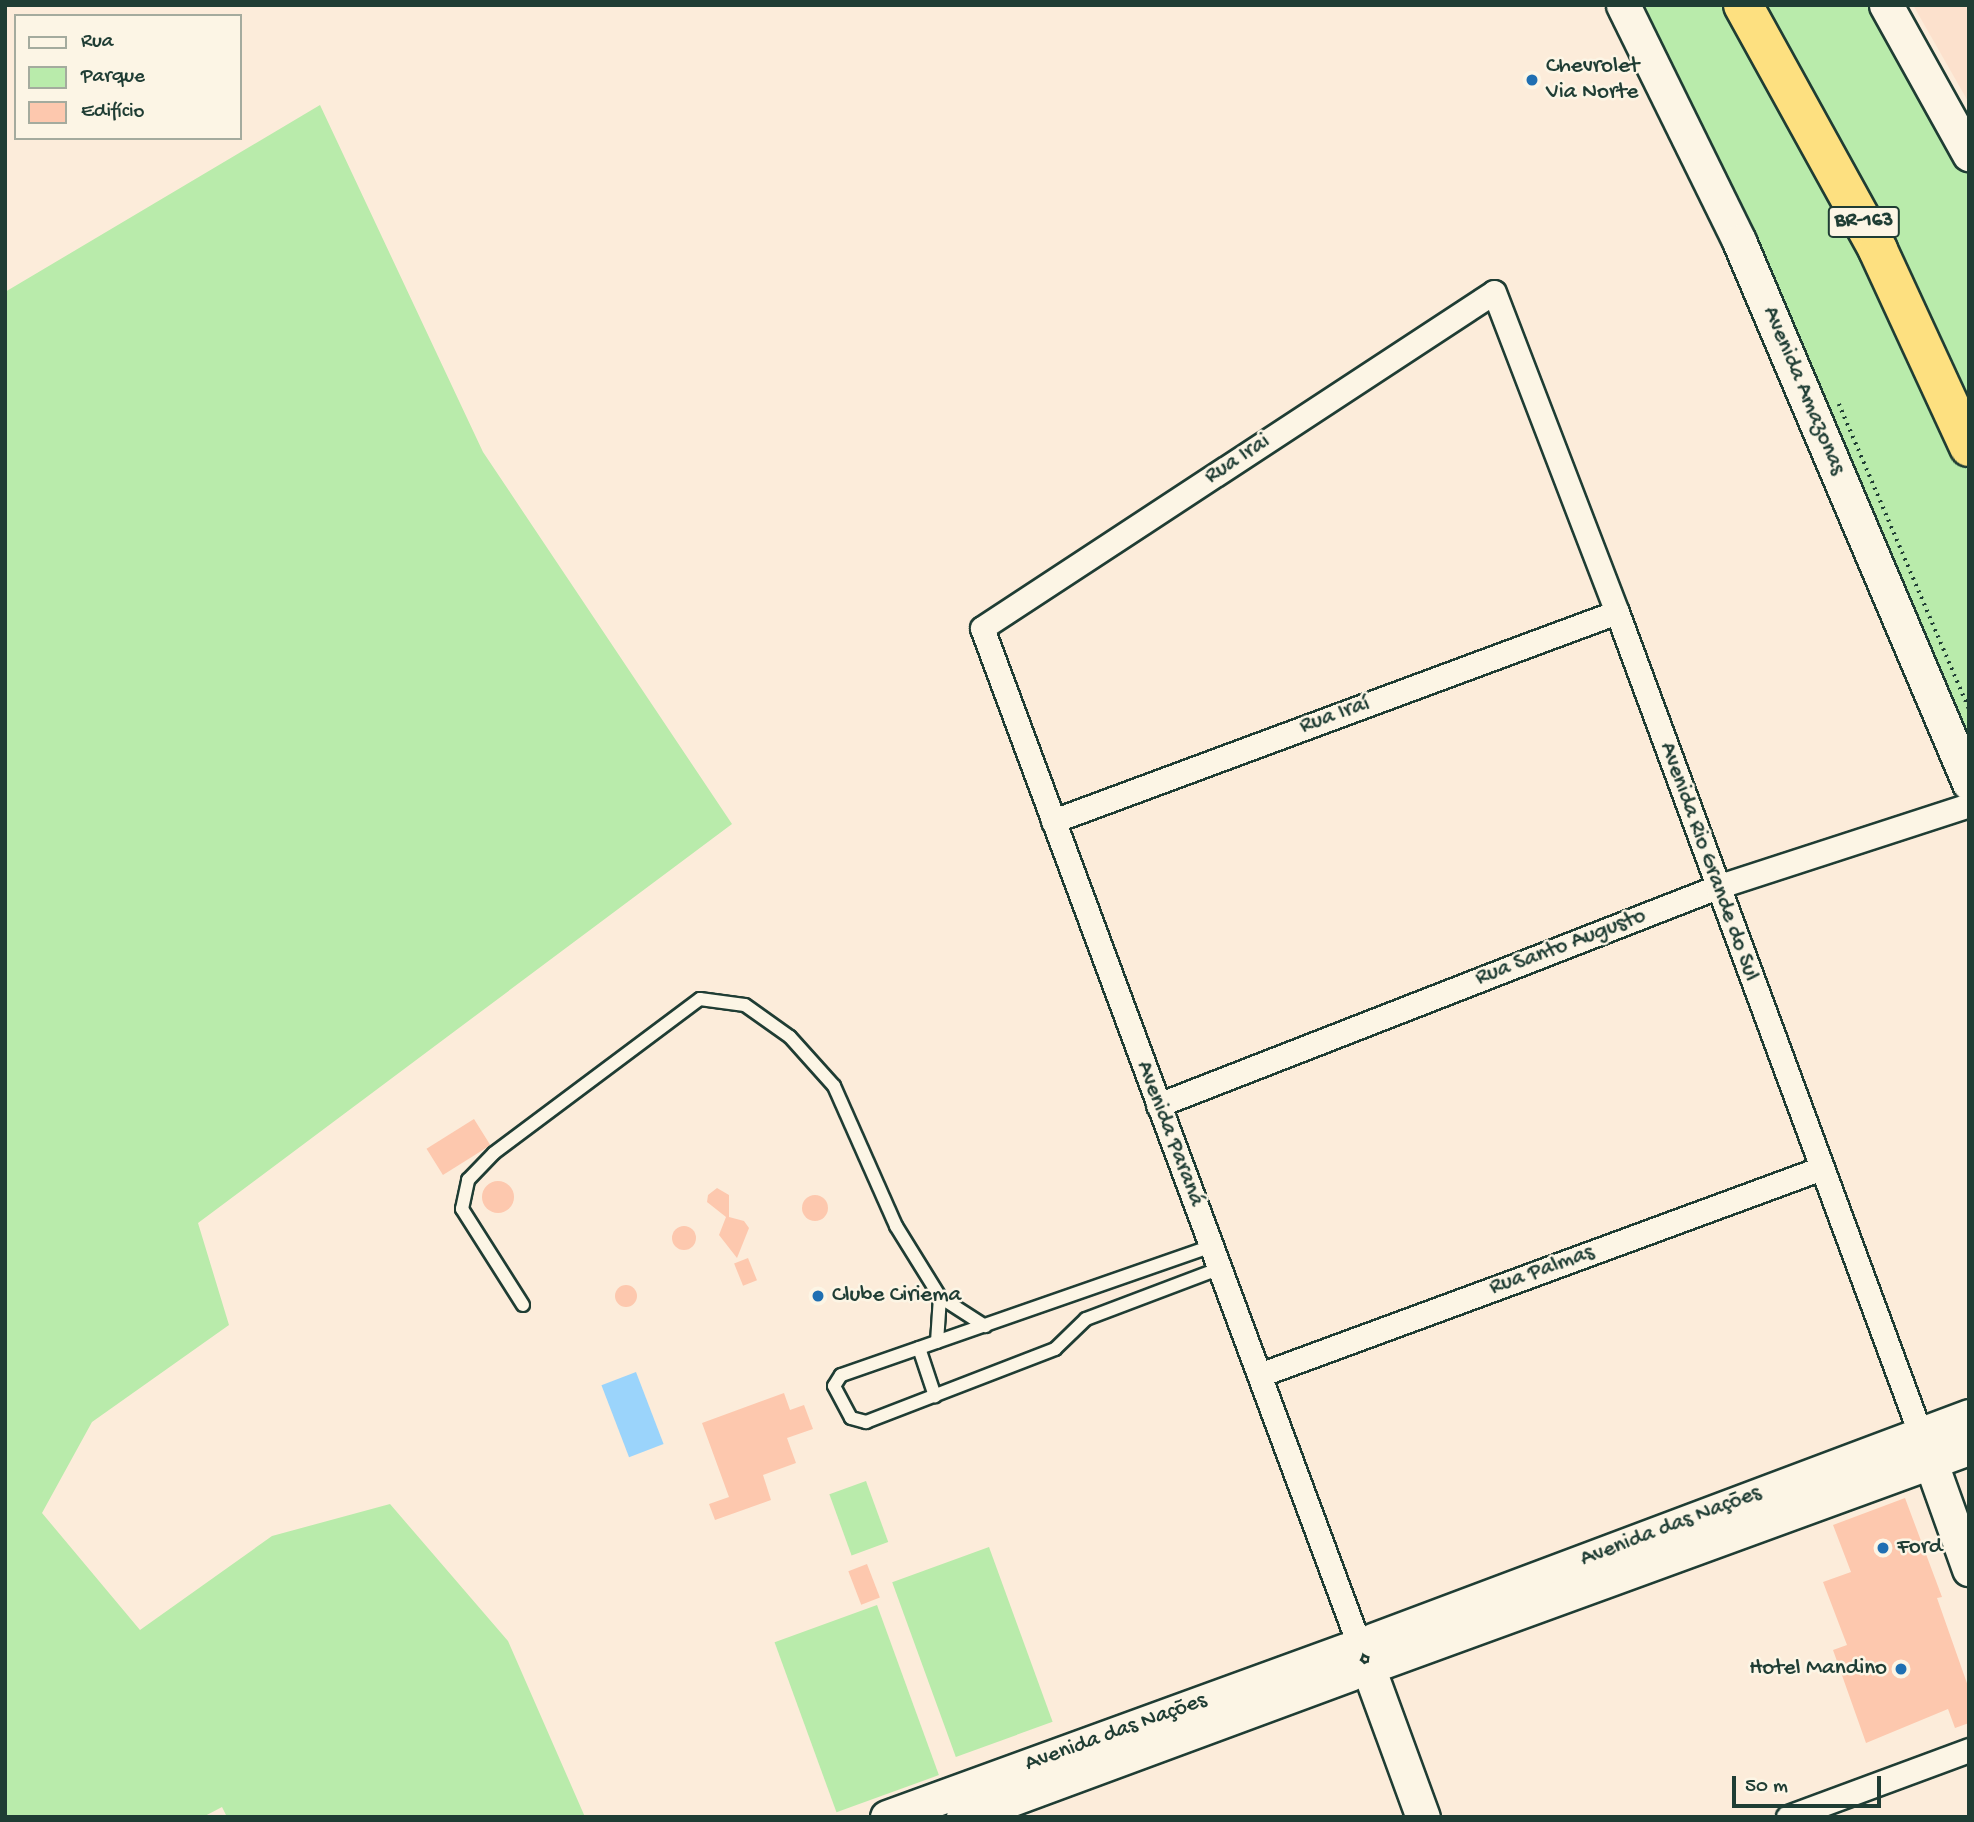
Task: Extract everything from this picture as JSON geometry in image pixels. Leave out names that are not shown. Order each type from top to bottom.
[{"type":"highway","name":"BR-163","points":[[1744,5],[1878,250],[1969,447]]},
{"type":"main road","name":"Avenida Amazonas","points":[[1623,5],[1739,241],[1969,783]]},
{"type":"main road","points":[[1886,5],[1969,154]]},
{"type":"main road","name":"Avenida das Nações","points":[[963,1817],[1364,1657],[1925,1448],[1969,1416]]},
{"type":"main road","name":"Avenida das Nações","points":[[1925,1448],[1969,1448]]},
{"type":"main road","name":"Avenida Rio Grande do Sul","points":[[1925,1448],[1969,1569]]},
{"type":"main road","name":"Avenida das Nações","points":[[887,1817],[1364,1657]]},
{"type":"main road","name":"Avenida Paraná","points":[[1364,1657],[1423,1817]]},
{"type":"street","name":"Avenida Rio Grande do Sul","points":[[1494,292],[1617,612],[1925,1448]]},
{"type":"street","name":"Rua Irai","points":[[982,628],[1494,292]]},
{"type":"street","name":"Rua Iraí","points":[[1053,821],[1617,612]]},
{"type":"street","name":"Avenida Paraná","points":[[982,628],[1158,1105],[1262,1374],[1364,1657]]},
{"type":"street","name":"Rua Santo Augusto","points":[[1158,1105],[1717,887],[1969,805]]},
{"type":"street","name":"Rua Palmas","points":[[1262,1374],[1822,1168]]},
{"type":"street","points":[[1787,1817],[1969,1750]]},
{"type":"lane","points":[[523,1306],[462,1209],[468,1180],[495,1153],[700,999],[745,1004],[790,1037],[834,1086],[896,1226],[940,1297],[985,1326]]},
{"type":"lane","points":[[1212,1246],[841,1375],[834,1386],[851,1418],[859,1422],[935,1396],[1055,1349],[1086,1319],[1221,1268]]},
{"type":"lane","points":[[1144,1269],[1154,1293]]},
{"type":"lane","points":[[937,1342],[940,1297]]},
{"type":"lane","points":[[919,1348],[935,1396]]},
{"type":"path","points":[[1835,396],[1969,709]]},
{"type":"shaded area","points":[[1913,5],[1969,5],[1969,103]]},
{"type":"green space","points":[[1635,5],[1728,5],[1872,260],[1969,472],[1969,748]]},
{"type":"green space","points":[[1757,5],[1872,5],[1945,119],[1969,171],[1969,414]]},
{"type":"green space","points":[[320,105],[483,452],[732,824],[198,1223],[229,1325],[92,1422],[42,1513],[140,1630],[272,1536],[390,1504],[508,1641],[585,1817],[227,1817],[222,1807],[203,1817],[5,1817],[5,292]]},
{"type":"green space","points":[[866,1481],[888,1542],[852,1555],[829,1494]]},
{"type":"green space","points":[[989,1547],[1053,1722],[956,1757],[892,1582]]},
{"type":"green space","points":[[877,1605],[939,1775],[836,1812],[775,1642]]},
{"type":"water","points":[[636,1372],[664,1444],[629,1457],[601,1385]]},
{"type":"building","points":[[474,1119],[490,1145],[443,1175],[427,1149]]},
{"type":"building","points":[[498,1181],[509,1186],[514,1197],[509,1208],[498,1213],[487,1208],[482,1197],[487,1186]]},
{"type":"building","points":[[717,1188],[729,1195],[729,1217],[744,1221],[749,1228],[737,1258],[719,1235],[726,1217],[707,1202],[708,1195]]},
{"type":"building","points":[[815,1195],[824,1199],[828,1208],[824,1217],[815,1221],[806,1217],[802,1208],[806,1199]]},
{"type":"building","points":[[684,1226],[693,1229],[696,1238],[693,1247],[684,1250],[675,1247],[672,1238],[675,1229]]},
{"type":"building","points":[[748,1258],[757,1280],[743,1286],[734,1264]]},
{"type":"building","points":[[626,1285],[634,1288],[637,1296],[634,1304],[626,1307],[618,1304],[615,1296],[618,1288]]},
{"type":"building","points":[[784,1393],[790,1410],[804,1405],[813,1429],[787,1438],[796,1463],[763,1475],[771,1500],[715,1520],[709,1504],[729,1497],[702,1423]]},
{"type":"building","points":[[1905,1498],[1942,1597],[1937,1598],[1969,1689],[1969,1723],[1955,1728],[1948,1709],[1866,1743],[1833,1650],[1847,1645],[1823,1582],[1851,1572],[1833,1525]]},
{"type":"building","points":[[867,1564],[880,1598],[861,1605],[848,1571]]},
{"type":"place","name":"Chevrolet Via Norte","points":[[1532,80]]},
{"type":"place","name":"Clube Ciriema","points":[[818,1296]]},
{"type":"place","name":"Ford","points":[[1883,1548]]},
{"type":"place","name":"Hotel Mandino","points":[[1901,1669]]}]
